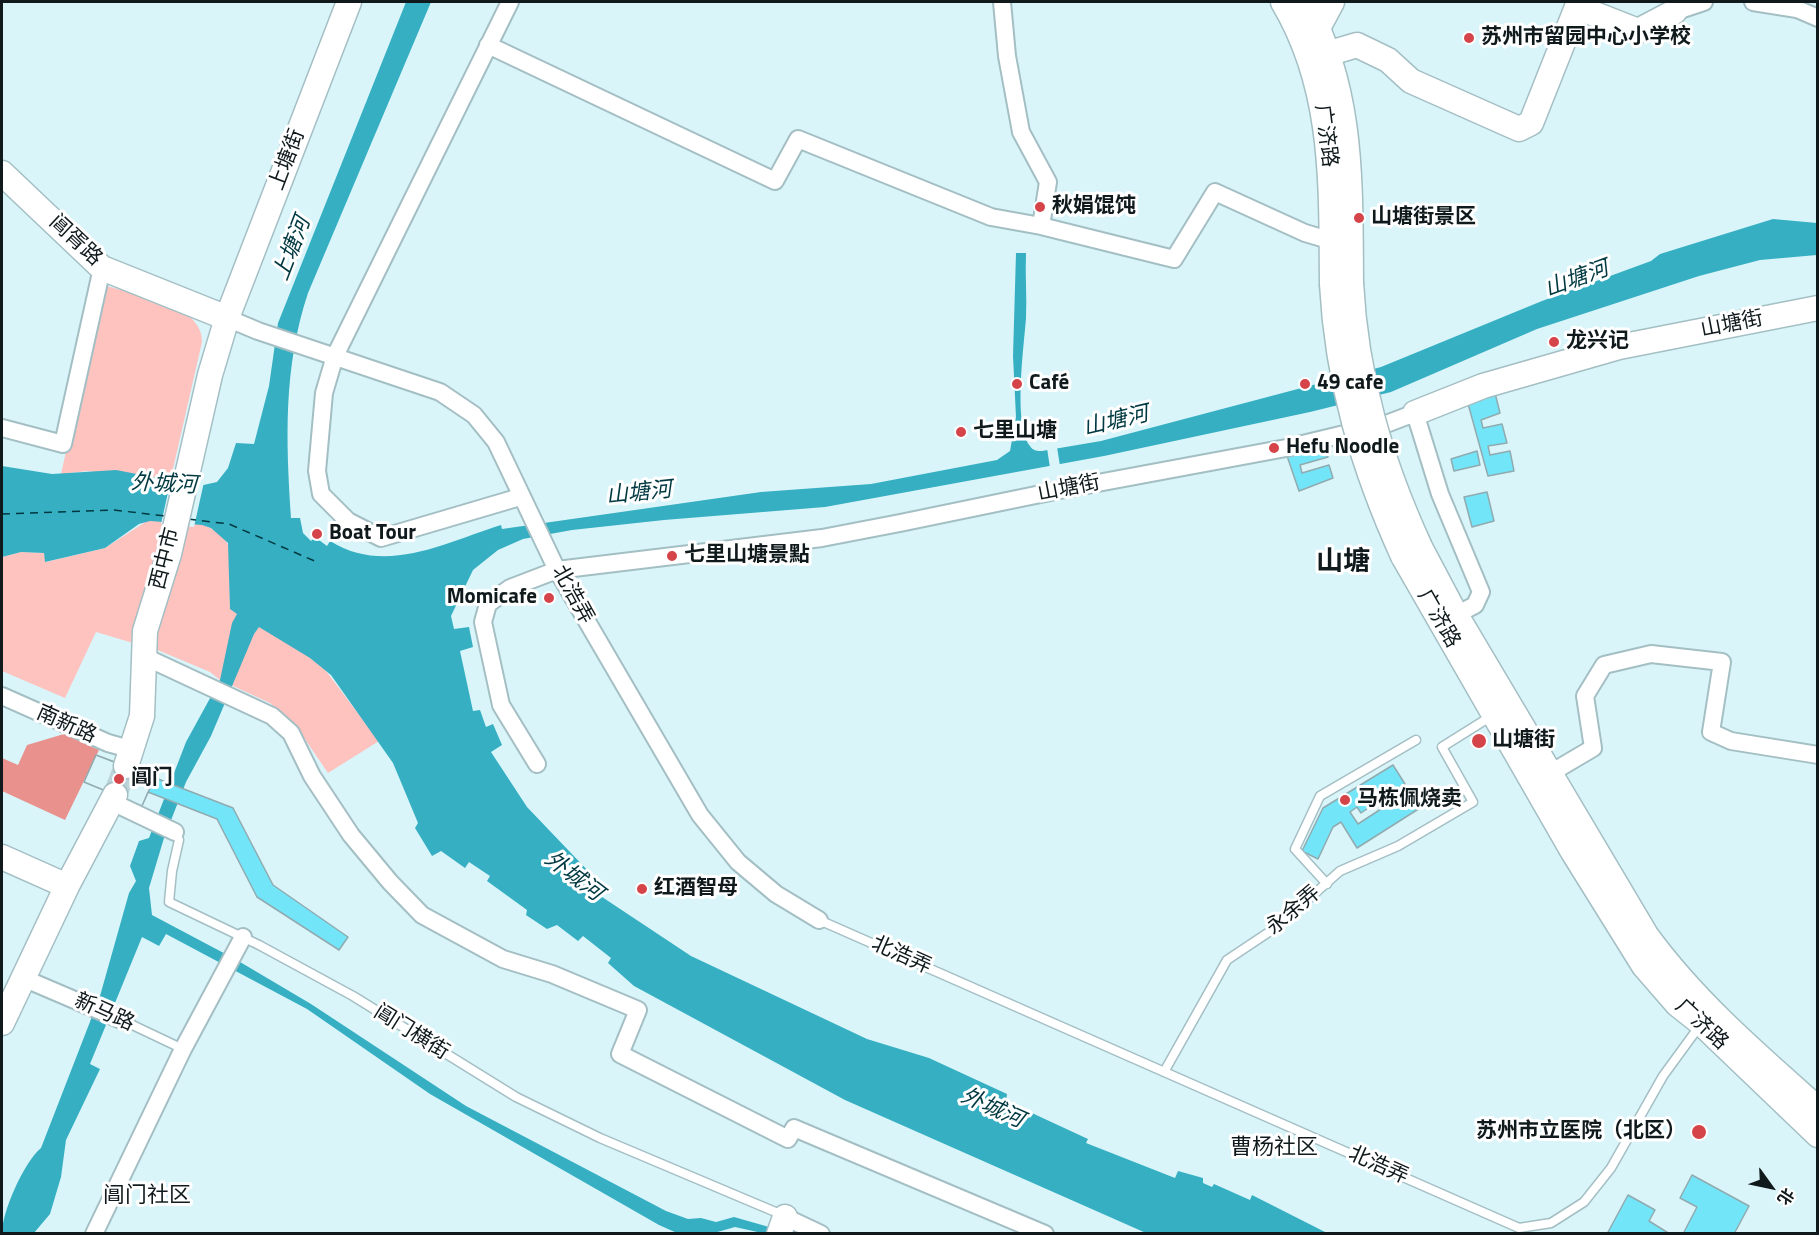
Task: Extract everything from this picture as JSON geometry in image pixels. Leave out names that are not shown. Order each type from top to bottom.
[{"type":"main road","name":"上塘街","points":[[227,318],[349,2]]},
{"type":"main road","name":"广济路","points":[[1283,2],[1310,32]]},
{"type":"main road","name":"广济路","points":[[1305,2],[1310,32],[1319,56],[1341,99],[1349,150],[1336,344],[1349,409],[1372,484],[1412,552],[1493,715],[1630,946],[1677,1004],[1706,1017],[1818,1109]]},
{"type":"main road","points":[[1310,32],[1332,2]]},
{"type":"main road","points":[[1319,56],[1357,45],[1388,60],[1411,81],[1518,129],[1531,123],[1577,7],[1638,31],[1678,7]]},
{"type":"main road","name":"广济路","points":[[1319,56],[1328,136],[1332,241],[1341,284]]},
{"type":"main road","name":"阊胥路","points":[[2,173],[102,268],[227,318]]},
{"type":"main road","name":"山塘街","points":[[1415,413],[1483,386],[1619,347],[1818,308]]},
{"type":"main road","name":"西中市","points":[[129,758],[142,717],[143,656],[146,631],[169,554],[187,468],[227,318]]},
{"type":"main road","name":"广济路","points":[[1412,552],[1456,615],[1646,935],[1706,1017],[1818,1135]]},
{"type":"main road","points":[[4,1012],[67,886],[114,799]]},
{"type":"main road","points":[[2,857],[67,886]]},
{"type":"street","points":[[510,2],[335,356],[324,393],[317,471],[321,494],[348,521],[381,538],[524,504]]},
{"type":"street","points":[[1002,2],[1007,56],[1021,132],[1048,182],[1041,226]]},
{"type":"street","points":[[1678,7],[1704,2]]},
{"type":"street","points":[[1753,2],[1797,9],[1818,18]]},
{"type":"street","points":[[489,45],[775,181],[798,139],[991,218],[1041,226],[1174,259],[1215,192],[1305,233],[1332,241]]},
{"type":"street","points":[[2,428],[63,444],[102,268]]},
{"type":"street","name":"北浩弄","points":[[227,318],[315,351],[440,392],[474,415],[496,442],[557,570],[700,815],[738,862],[776,894],[819,920]]},
{"type":"street","points":[[1415,413],[1440,494],[1481,592],[1474,605],[1456,615]]},
{"type":"street","name":"山塘街","points":[[537,764],[501,705],[483,622],[488,604],[510,588],[557,570],[822,538],[1060,490],[1286,448],[1386,424],[1415,413]]},
{"type":"street","points":[[1550,774],[1593,748],[1585,696],[1604,665],[1652,654],[1722,662],[1711,732],[1731,741],[1818,754]]},
{"type":"street","points":[[143,656],[272,716],[286,728],[312,776],[351,835],[390,882],[422,915],[503,959],[552,974],[638,1010],[620,1054],[788,1139],[794,1128],[1045,1233]]},
{"type":"street","name":"南新路","points":[[2,696],[108,743],[129,758]]},
{"type":"street","name":"阊门横街","points":[[114,799],[149,820],[175,832]]},
{"type":"street","points":[[96,1233],[183,1049],[243,937]]},
{"type":"street","name":"新马路","points":[[23,978],[126,1022]]},
{"type":"street","points":[[782,1226],[821,1233]]},
{"type":"lane","name":"永余弄","points":[[1164,1072],[1227,960],[1278,926],[1340,872],[1398,846],[1473,802],[1442,747],[1493,715]]},
{"type":"lane","points":[[1327,884],[1295,849],[1320,795],[1416,740]]},
{"type":"lane","name":"阊门横街","points":[[175,832],[179,840],[171,871],[169,902],[243,937],[353,996],[516,1097],[782,1226]]},
{"type":"lane","name":"北浩弄","points":[[819,920],[1519,1228],[1551,1223],[1584,1202],[1611,1168],[1663,1076],[1706,1017]]},
{"type":"lane","name":"新马路","points":[[126,1022],[183,1049]]},
{"type":"shaded area","points":[[103,285],[164,303],[191,318],[200,329],[202,342],[170,482],[87,471],[61,474]]},
{"type":"shaded area","points":[[147,521],[193,523],[215,531],[223,538],[229,547],[230,609],[293,646],[323,667],[379,741],[328,773],[296,726],[270,703],[220,680],[210,672],[160,651],[96,632],[65,698],[2,671],[2,557],[21,552],[44,553],[46,562],[105,548]]},
{"type":"shaded area","points":[[64,734],[99,750],[65,820],[2,791],[2,758],[18,765],[27,745]]},
{"type":"water","name":"外城河","points":[[406,2],[431,2],[308,293],[294,349],[288,405],[291,518],[300,518],[303,533],[311,541],[315,537],[327,546],[330,541],[351,551],[373,556],[394,556],[437,547],[501,525],[502,529],[761,492],[871,484],[997,460],[1010,451],[1016,417],[1013,356],[1016,253],[1026,253],[1026,318],[1021,384],[1022,421],[1030,446],[1034,450],[1042,451],[1101,441],[1381,367],[1542,301],[1651,261],[1660,254],[1773,219],[1817,223],[1817,255],[1760,260],[1699,276],[1537,329],[1391,392],[1310,412],[1104,456],[825,507],[664,520],[572,530],[523,539],[498,550],[473,570],[451,616],[454,629],[469,627],[473,647],[460,651],[473,711],[480,710],[486,727],[493,724],[502,745],[491,752],[527,807],[591,874],[584,885],[691,956],[867,1039],[929,1058],[1007,1094],[1006,1101],[1088,1139],[1086,1143],[1175,1178],[1178,1171],[1203,1178],[1203,1183],[1212,1187],[1214,1184],[1250,1200],[1252,1195],[1327,1233],[1146,1233],[845,1100],[634,986],[608,963],[611,958],[583,936],[578,941],[557,925],[547,929],[526,915],[527,910],[487,881],[490,876],[469,862],[465,868],[441,851],[432,856],[415,828],[418,823],[393,763],[331,675],[310,658],[259,627],[211,736],[186,782],[164,838],[149,888],[152,915],[235,959],[311,1004],[466,1106],[666,1211],[688,1219],[701,1218],[716,1222],[734,1217],[790,1233],[762,1233],[735,1227],[714,1233],[677,1233],[659,1225],[430,1094],[307,1009],[166,934],[159,946],[142,937],[90,1064],[100,1069],[66,1140],[61,1177],[50,1214],[34,1233],[2,1233],[10,1201],[28,1164],[41,1148],[100,996],[129,893],[136,881],[130,866],[139,841],[149,838],[186,742],[220,680],[232,623],[237,614],[230,609],[228,543],[211,528],[202,525],[150,521],[139,524],[105,548],[45,562],[44,553],[21,552],[2,557],[2,466],[52,474],[116,470],[199,486],[217,482],[228,468],[236,443],[254,444],[269,386],[278,323]]},
{"type":"pier","points":[[1057,447],[1060,466],[1050,468],[1047,448]]},
{"type":"pier","points":[[171,479],[204,482],[194,527],[161,524]]},
{"type":"building","points":[[1495,393],[1500,413],[1481,420],[1483,428],[1502,424],[1507,443],[1488,446],[1490,455],[1510,451],[1514,471],[1488,476],[1467,400]]},
{"type":"building","points":[[1325,444],[1328,457],[1300,465],[1302,473],[1329,465],[1333,478],[1299,491],[1286,453]]},
{"type":"building","points":[[1477,451],[1480,465],[1454,471],[1451,459]]},
{"type":"building","points":[[1487,492],[1494,521],[1472,527],[1464,497]]},
{"type":"building","points":[[96,755],[233,808],[273,885],[348,937],[339,950],[257,897],[217,819],[148,792],[142,806],[84,782]]},
{"type":"building","name":"阊门","points":[[96,755],[155,777],[142,806],[84,782]]},
{"type":"building","points":[[1393,765],[1405,784],[1392,792],[1397,799],[1409,791],[1420,808],[1357,848],[1341,822],[1333,827],[1318,859],[1302,851],[1323,808]],"holes":[[[1377,802],[1381,809],[1358,824],[1350,812],[1357,807],[1361,813]]]},
{"type":"building","points":[[1692,1175],[1749,1206],[1734,1234],[1683,1234],[1697,1207],[1680,1198]]},
{"type":"building","points":[[1628,1195],[1655,1210],[1649,1221],[1670,1234],[1607,1234]]},
{"type":"ferry route","points":[[2,514],[114,510],[165,516]]},
{"type":"ferry route","points":[[188,519],[229,524],[317,562]]},
{"type":"tunnel","points":[[115,795],[126,766]]},
{"type":"place","name":"苏州市留园中心小学校","points":[[1469,38]]},
{"type":"place","name":"秋娟馄饨","points":[[1040,207]]},
{"type":"place","name":"山塘街景区","points":[[1359,218]]},
{"type":"place","name":"龙兴记","points":[[1554,342]]},
{"type":"place","name":"Café","points":[[1017,384]]},
{"type":"place","name":"49 cafe","points":[[1305,384]]},
{"type":"place","name":"七里山塘","points":[[961,432]]},
{"type":"place","name":"Hefu Noodle","points":[[1274,448]]},
{"type":"place","name":"Boat Tour","points":[[317,534]]},
{"type":"place","name":"七里山塘景點","points":[[672,556]]},
{"type":"place","name":"Momicafe","points":[[549,598]]},
{"type":"place","name":"山塘街","points":[[1479,741]]},
{"type":"place","name":"阊门","points":[[119,779]]},
{"type":"place","name":"马栋佩烧卖","points":[[1345,800]]},
{"type":"place","name":"红酒智母","points":[[642,889]]},
{"type":"place","name":"苏州市立医院（北区）","points":[[1699,1132]]},
{"type":"district","name":"山塘","points":[[1343,563]]},
{"type":"district","name":"曹杨社区","points":[[1274,1149]]},
{"type":"district","name":"阊门社区","points":[[147,1197]]},
{"type":"water label","name":"上塘河","points":[[293,249]]},
{"type":"water label","name":"山塘河","points":[[1577,280]]},
{"type":"water label","name":"山塘河","points":[[1116,422]]},
{"type":"water label","name":"山塘河","points":[[639,494]]}]
